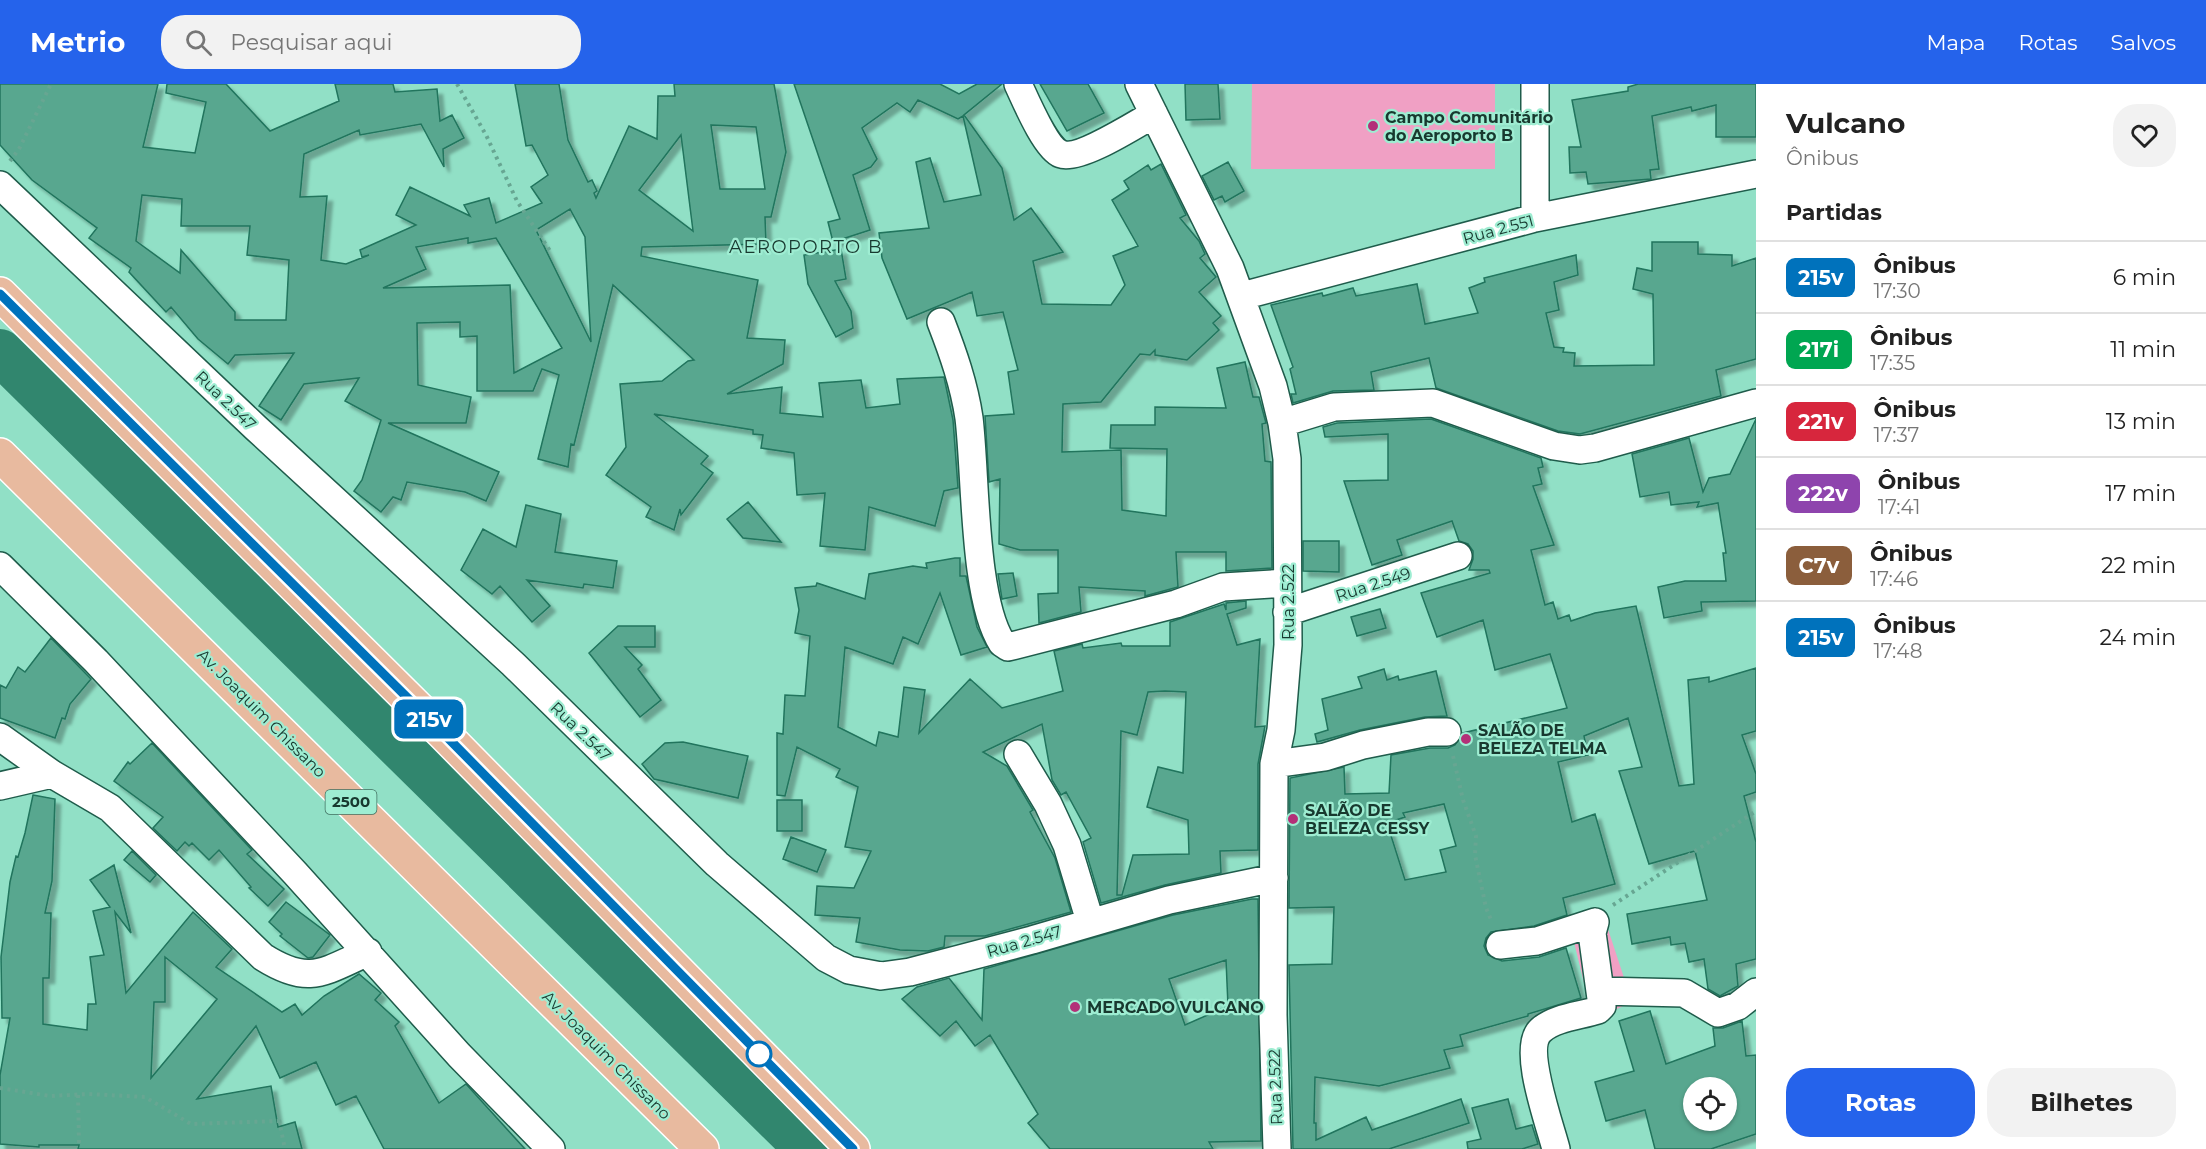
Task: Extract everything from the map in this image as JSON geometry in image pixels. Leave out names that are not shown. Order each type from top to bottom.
[{"type":"main road","points":[[0,294],[443,733],[853,1149]]},
{"type":"main road","name":"Av. Joaquim Chissano","points":[[0,455],[702,1149]]},
{"type":"street","points":[[1018,84],[1050,145],[1061,154],[1078,154],[1154,114]]},
{"type":"street","name":"Rua 2.522","points":[[1139,84],[1214,233],[1242,296],[1273,386],[1282,423],[1287,459],[1288,645],[1284,702],[1274,764],[1273,1015],[1277,1149]]},
{"type":"street","points":[[1535,84],[1535,219]]},
{"type":"street","name":"Rua 2.551","points":[[1242,296],[1535,219],[1756,174]]},
{"type":"street","name":"Rua 2.547","points":[[3,175],[256,428],[513,664],[717,864],[826,958],[849,970],[881,976],[910,972],[1032,940],[1090,921],[1169,900],[1274,878]]},
{"type":"street","points":[[941,322],[955,358],[965,398],[986,592],[1002,644],[1008,646],[1032,641],[1176,604],[1223,587],[1287,583]]},
{"type":"street","points":[[1282,423],[1334,407],[1433,403],[1554,446],[1580,450],[1595,448],[1756,404]]},
{"type":"street","name":"Rua 2.549","points":[[1287,612],[1458,556]]},
{"type":"street","points":[[0,566],[96,661],[368,952],[459,1055],[551,1149]]},
{"type":"street","points":[[1274,764],[1325,757],[1363,745],[1428,732],[1447,732]]},
{"type":"street","points":[[0,737],[52,774],[110,808],[263,957],[284,970],[317,975],[368,952]]},
{"type":"street","points":[[1018,754],[1048,804],[1067,845],[1090,921]]},
{"type":"street","points":[[0,786],[52,774]]},
{"type":"street","points":[[1500,945],[1537,941],[1595,922]]},
{"type":"street","points":[[1556,1149],[1535,1067],[1533,1042],[1539,1031],[1550,1024],[1598,1010],[1602,1006],[1592,933],[1595,922]]},
{"type":"street","points":[[1600,991],[1684,993],[1718,1012],[1727,1012],[1756,992]]},
{"type":"path","points":[[3,175],[19,149],[51,84]]},
{"type":"path","points":[[457,84],[486,135],[517,201],[550,251]]},
{"type":"path","points":[[1447,732],[1463,801],[1476,836],[1474,855],[1486,908],[1500,945]]},
{"type":"path","points":[[1595,922],[1608,909],[1756,811]]},
{"type":"path","points":[[0,1088],[50,1096],[145,1097],[191,1124],[279,1121],[285,1149]]},
{"type":"path","points":[[78,1095],[78,1143]]},
{"type":"shaded area","name":"Campo Comunitário do Aeroporto B","points":[[1252,84],[1495,84],[1495,169],[1251,169]]},
{"type":"shaded area","points":[[1606,923],[1632,1002],[1593,1020],[1573,938]]},
{"type":"building","points":[[0,84],[158,84],[143,147],[195,153],[206,102],[166,93],[167,84],[226,84],[270,131],[339,101],[335,84],[393,84],[395,92],[437,89],[440,121],[452,115],[464,138],[443,149],[444,167],[421,124],[360,135],[359,130],[304,154],[300,197],[327,196],[321,260],[346,264],[369,255],[362,257],[360,250],[416,225],[396,215],[410,187],[470,216],[464,205],[489,198],[496,223],[542,203],[531,187],[548,175],[532,145],[526,146],[515,84],[559,84],[568,140],[588,182],[592,180],[597,191],[594,193],[596,198],[629,126],[657,139],[658,96],[675,96],[674,84],[774,84],[786,152],[771,217],[765,217],[766,244],[642,247],[641,256],[758,280],[747,338],[785,340],[783,364],[727,394],[782,387],[780,413],[823,417],[819,383],[861,380],[866,408],[900,404],[897,379],[944,377],[953,420],[958,488],[944,491],[935,526],[869,507],[865,550],[820,546],[825,493],[797,495],[794,453],[761,448],[763,435],[753,434],[753,430],[654,414],[708,456],[701,464],[713,473],[681,515],[680,509],[674,530],[646,517],[651,507],[606,475],[626,447],[620,384],[662,381],[688,361],[694,360],[613,285],[574,445],[571,444],[568,467],[538,459],[559,375],[542,369],[533,391],[477,391],[477,336],[460,337],[460,322],[417,323],[418,385],[471,397],[466,423],[388,423],[499,472],[486,501],[465,492],[407,482],[401,500],[393,497],[381,512],[354,491],[362,480],[381,420],[345,401],[359,378],[304,384],[281,420],[259,406],[294,353],[235,355],[228,364],[198,339],[171,307],[166,312],[129,272],[131,268],[89,238],[97,228],[32,180],[0,145]],"holes":[[[711,125],[756,127],[765,189],[720,189]],[[681,135],[693,231],[639,190]],[[142,195],[182,199],[181,226],[250,226],[247,255],[289,260],[286,320],[235,320],[235,312],[181,250],[180,273],[136,241]],[[570,209],[585,237],[591,342],[536,230]],[[468,238],[468,243],[496,238],[562,348],[514,373],[510,285],[383,288],[426,269],[416,247]]]},
{"type":"building","points":[[794,84],[940,84],[959,94],[977,84],[1002,84],[964,115],[1002,168],[1014,220],[1031,208],[1063,252],[1033,261],[1042,304],[1111,305],[1125,285],[1113,256],[1138,246],[1112,200],[1129,189],[1124,181],[1148,165],[1151,170],[1161,164],[1186,215],[1180,218],[1199,241],[1205,254],[1200,258],[1216,277],[1199,292],[1221,316],[1213,323],[1219,330],[1187,360],[1155,355],[1155,350],[1150,355],[1140,354],[1101,402],[1063,404],[1062,452],[1121,450],[1122,510],[1166,516],[1167,449],[1110,448],[1111,425],[1155,425],[1155,407],[1226,408],[1217,368],[1245,362],[1253,397],[1259,397],[1266,423],[1262,424],[1265,461],[1271,462],[1272,568],[1226,571],[1226,552],[1176,552],[1178,587],[1145,596],[1145,591],[1079,587],[1081,612],[1039,623],[1038,594],[1058,593],[1058,550],[1020,550],[999,544],[1000,479],[989,482],[985,416],[1014,414],[1008,372],[1018,370],[1003,312],[977,316],[972,292],[907,319],[882,258],[879,233],[929,228],[916,162],[930,158],[944,202],[981,195],[963,116],[958,119],[918,100],[910,112],[897,103],[862,128],[877,159],[871,167],[853,175],[870,230],[833,242],[828,222],[840,219]]},
{"type":"building","points":[[1040,84],[1088,84],[1104,113],[1067,131]]},
{"type":"building","points":[[1185,84],[1218,84],[1220,119],[1186,120]]},
{"type":"building","points":[[1638,84],[1756,84],[1756,137],[1716,137],[1716,105],[1692,111],[1691,107],[1652,116],[1659,169],[1650,170],[1651,179],[1588,184],[1586,172],[1570,173],[1569,147],[1581,147],[1572,100],[1628,91],[1628,87]]},
{"type":"building","points":[[1228,162],[1244,191],[1225,202],[1222,196],[1214,200],[1202,176]]},
{"type":"building","points":[[1652,242],[1698,242],[1698,254],[1732,255],[1732,266],[1756,258],[1756,359],[1716,370],[1721,396],[1580,434],[1558,431],[1436,388],[1429,358],[1371,372],[1374,390],[1333,391],[1293,403],[1291,394],[1296,394],[1290,369],[1293,367],[1271,305],[1353,288],[1356,296],[1417,284],[1425,324],[1478,313],[1469,288],[1485,282],[1484,278],[1576,255],[1578,275],[1554,282],[1559,310],[1546,313],[1554,347],[1564,348],[1563,352],[1575,353],[1574,366],[1654,365],[1653,294],[1633,289],[1637,268],[1652,271]]},
{"type":"building","points":[[841,249],[846,279],[835,281],[851,311],[853,328],[836,337],[808,284],[804,255]]},
{"type":"building","points":[[1431,419],[1541,458],[1543,467],[1538,468],[1542,484],[1533,486],[1554,545],[1531,550],[1545,605],[1553,602],[1558,619],[1569,615],[1571,621],[1595,613],[1636,606],[1679,786],[1694,784],[1688,680],[1709,677],[1709,682],[1756,668],[1756,731],[1742,735],[1756,774],[1756,792],[1744,796],[1756,842],[1756,959],[1736,964],[1738,986],[1720,996],[1708,989],[1704,959],[1689,962],[1685,943],[1671,945],[1670,937],[1632,944],[1627,914],[1707,900],[1695,851],[1649,864],[1619,771],[1642,767],[1628,718],[1584,736],[1588,755],[1558,762],[1572,822],[1595,814],[1615,884],[1563,898],[1567,915],[1534,926],[1491,932],[1484,946],[1488,955],[1502,961],[1539,957],[1566,948],[1581,998],[1460,1035],[1463,1046],[1444,1050],[1450,1068],[1379,1086],[1315,1077],[1316,1140],[1366,1117],[1372,1130],[1461,1099],[1469,1123],[1389,1149],[1293,1149],[1289,965],[1332,964],[1334,907],[1289,908],[1290,778],[1344,767],[1345,794],[1389,793],[1391,755],[1430,748],[1448,748],[1455,745],[1463,733],[1567,708],[1550,654],[1495,670],[1483,620],[1437,637],[1421,593],[1490,573],[1489,570],[1469,570],[1473,551],[1468,544],[1459,541],[1452,521],[1397,540],[1402,555],[1372,565],[1344,481],[1388,480],[1388,434],[1325,437],[1323,427],[1337,423]],"holes":[[[1444,804],[1456,846],[1440,850],[1446,872],[1405,880],[1387,823],[1405,817],[1403,813]]]},
{"type":"building","points":[[1756,419],[1756,601],[1701,602],[1702,611],[1664,618],[1658,587],[1685,581],[1726,581],[1723,553],[1726,553],[1718,503],[1697,507],[1699,502],[1671,505],[1669,492],[1640,497],[1632,454],[1689,438],[1703,492],[1709,478],[1730,474]]},
{"type":"building","points":[[748,502],[781,542],[743,538],[727,519]]},
{"type":"building","points":[[526,505],[561,514],[555,552],[617,561],[613,588],[584,584],[583,588],[527,580],[550,606],[532,622],[500,586],[492,594],[461,570],[483,529],[516,547]]},
{"type":"building","points":[[1303,541],[1339,541],[1339,572],[1303,571]]},
{"type":"building","points":[[960,558],[960,576],[966,576],[977,627],[987,647],[961,655],[940,593],[918,644],[903,637],[893,664],[845,647],[838,727],[876,746],[879,732],[898,737],[904,687],[925,690],[919,733],[970,679],[1002,708],[1063,691],[1054,651],[1082,644],[1083,648],[1121,643],[1122,646],[1170,646],[1170,622],[1224,604],[1226,610],[1226,603],[1246,601],[1246,608],[1227,614],[1237,645],[1260,639],[1255,727],[1265,726],[1258,764],[1258,850],[1220,851],[1221,873],[1165,885],[1101,903],[1083,842],[1091,838],[1066,792],[1061,795],[1052,780],[1042,724],[983,752],[1007,766],[1033,810],[1030,812],[1055,858],[1071,912],[985,936],[945,936],[944,947],[928,951],[900,950],[856,942],[860,918],[815,915],[817,886],[854,888],[871,851],[845,847],[858,787],[836,777],[840,769],[797,747],[785,796],[777,795],[777,733],[783,734],[785,695],[805,696],[810,636],[795,633],[799,610],[795,588],[816,586],[817,583],[865,599],[869,574],[913,566],[927,568],[926,563]],"holes":[[[1148,692],[1186,692],[1183,773],[1158,767],[1147,807],[1188,820],[1189,854],[1133,855],[1122,895],[1117,895],[1121,731],[1137,735]]]},
{"type":"building","points":[[1013,573],[1017,596],[1002,599],[998,574]]},
{"type":"building","points":[[1380,609],[1386,628],[1357,636],[1351,617]]},
{"type":"building","points":[[618,626],[655,626],[655,647],[625,647],[642,665],[638,669],[661,700],[640,717],[589,653]]},
{"type":"building","points":[[51,638],[91,679],[70,704],[55,738],[0,718],[0,685],[6,688],[18,667],[25,672]]},
{"type":"building","points":[[1384,669],[1387,680],[1398,676],[1399,680],[1436,671],[1447,716],[1425,717],[1360,730],[1317,742],[1315,734],[1328,730],[1322,699],[1362,688],[1358,677]]},
{"type":"building","points":[[683,742],[748,756],[738,798],[654,779],[642,764],[665,743]]},
{"type":"building","points":[[152,743],[252,850],[247,854],[284,889],[268,906],[249,888],[251,887],[219,850],[209,860],[192,843],[189,846],[185,842],[177,851],[153,828],[163,817],[114,781],[128,762],[130,764]]},
{"type":"building","points":[[33,795],[55,799],[52,881],[45,913],[51,913],[49,978],[43,978],[43,1024],[87,1030],[88,1004],[96,1004],[90,957],[104,955],[93,911],[110,907],[90,880],[114,865],[131,933],[115,912],[126,993],[193,912],[232,949],[216,967],[282,1012],[295,1004],[302,1015],[324,996],[359,974],[381,993],[375,1000],[399,1022],[395,1026],[439,1103],[466,1084],[525,1149],[384,1149],[356,1096],[336,1105],[316,1062],[280,1078],[256,1026],[197,1099],[271,1086],[278,1127],[295,1122],[302,1149],[78,1149],[79,1145],[39,1145],[39,1147],[0,1144],[0,1075],[10,1018],[2,1018],[1,957],[10,882],[16,856],[18,857]],"holes":[[[165,957],[217,999],[151,1078],[154,1002],[165,1002]]]},
{"type":"building","points":[[777,800],[802,800],[802,831],[777,831]]},
{"type":"building","points":[[791,837],[826,850],[817,872],[783,859]]},
{"type":"building","points":[[132,851],[156,875],[150,882],[124,860]]},
{"type":"building","name":"MERCADO VULCANO","points":[[1258,899],[1261,1141],[1209,1142],[1213,1149],[1050,1149],[1028,1123],[1038,1114],[990,1035],[975,1046],[956,1021],[940,1036],[902,999],[917,987],[949,978],[982,1020],[984,969],[1173,915]],"holes":[[[1226,960],[1228,1006],[1185,1025],[1169,979]]]},
{"type":"building","points":[[286,902],[330,935],[313,957],[308,958],[280,936],[282,934],[269,922]]},
{"type":"building","points":[[1650,1011],[1666,1064],[1715,1046],[1713,1028],[1723,1028],[1742,1021],[1746,1056],[1756,1055],[1756,1134],[1711,1149],[1655,1149],[1645,1110],[1606,1121],[1595,1082],[1634,1071],[1619,1021]]},
{"type":"building","points":[[1508,1099],[1516,1129],[1532,1125],[1538,1144],[1522,1149],[1468,1149],[1467,1142],[1481,1139],[1472,1108]]},
{"type":"waterway","points":[[0,352],[808,1149]]},
{"type":"bus line","name":"215v","points":[[0,294],[443,733],[853,1149]]},
{"type":"place","name":"Campo Comunitário do Aeroporto B","points":[[1373,126]]},
{"type":"place","name":"SALÃO DE BELEZA TELMA","points":[[1466,739]]},
{"type":"place","name":"SALÃO DE BELEZA CESSY","points":[[1293,819]]},
{"type":"place","name":"MERCADO VULCANO","points":[[1075,1007]]},
{"type":"district","name":"AEROPORTO B","points":[[806,247]]}]
